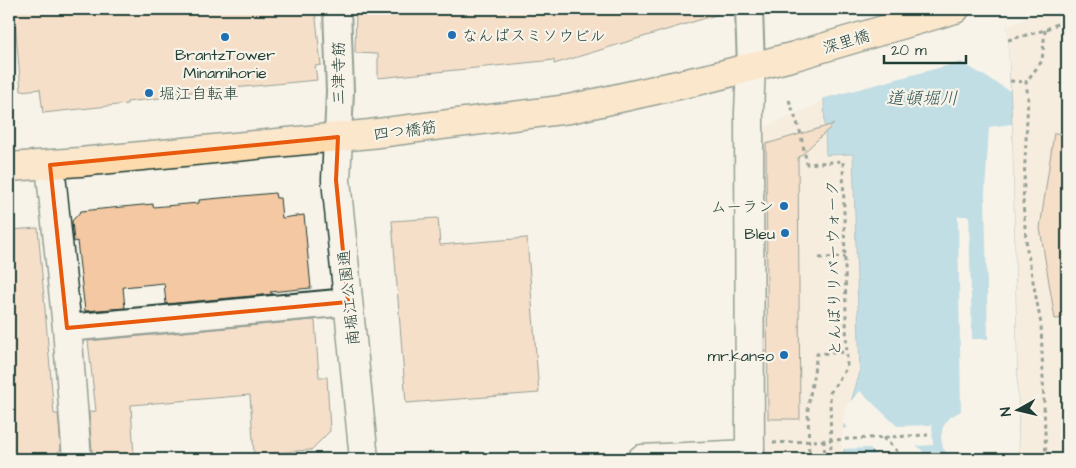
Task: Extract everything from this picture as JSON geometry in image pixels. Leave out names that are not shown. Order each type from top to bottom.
[{"type":"main road","name":"深里橋","points":[[795,56],[955,9]]},
{"type":"main road","name":"四つ橋筋","points":[[9,167],[50,165],[338,137],[570,109],[751,68],[795,56]]},
{"type":"street","name":"三津寺筋","points":[[337,9],[340,91],[338,137]]},
{"type":"street","points":[[642,459],[758,452],[750,112],[750,9]]},
{"type":"street","name":"南堀江公園通","points":[[338,137],[336,180],[364,459]]},
{"type":"street","points":[[50,165],[67,328],[77,459]]},
{"type":"street","points":[[67,328],[348,302]]},
{"type":"path","points":[[1008,40],[1045,30],[1067,19]]},
{"type":"path","points":[[1045,30],[1042,61],[1026,82],[1028,96],[1023,204],[1027,249],[1041,324],[1046,459]]},
{"type":"path","points":[[1010,81],[1026,82]]},
{"type":"path","name":"とんぼりリバーウォーク","points":[[789,100],[800,131],[807,164],[843,161],[847,367],[830,393],[831,459]]},
{"type":"path","points":[[820,258],[845,257]]},
{"type":"path","name":"とんぼりリバーウォーク","points":[[808,459],[808,407],[817,354],[847,352]]},
{"type":"path","points":[[758,452],[824,440],[928,435]]},
{"type":"path","points":[[883,438],[906,459]]},
{"type":"path","points":[[824,440],[825,459]]},
{"type":"highlighted area","points":[[338,137],[336,180],[348,302],[67,328],[50,165]]},
{"type":"shaded area","points":[[1047,9],[1067,9],[1067,459],[1019,459],[1012,124],[1007,27]]},
{"type":"shaded area","points":[[824,101],[826,154],[853,153],[860,372],[844,425],[844,459],[766,459],[763,128]]},
{"type":"water","name":"道頓堀川","points":[[800,9],[1006,9],[1012,124],[1019,459],[844,459],[844,425],[860,372],[853,154],[826,155],[824,101]]},
{"type":"pier","points":[[797,9],[1007,9],[1010,91],[961,62],[821,99]]},
{"type":"pier","points":[[1012,124],[1019,459],[952,459],[943,448],[941,437],[943,427],[949,418],[961,411],[958,216],[969,216],[972,339],[988,339],[985,193],[989,127]]},
{"type":"pier","points":[[860,391],[897,426],[932,425],[933,445],[917,446],[931,459],[881,459],[869,448],[842,449],[842,429],[848,428],[842,422],[847,405]]},
{"type":"building","points":[[14,9],[315,9],[321,65],[315,66],[317,80],[160,95],[160,98],[127,102],[127,104],[43,113],[40,89],[21,91]]},
{"type":"building","name":"なんばスミソウビル","points":[[356,9],[718,9],[719,14],[554,64],[554,60],[378,78],[378,54],[355,53]]},
{"type":"building","points":[[834,124],[798,158],[800,419],[768,419],[766,144]]},
{"type":"building","points":[[1054,133],[1067,134],[1067,318],[1055,319],[1040,228]]},
{"type":"building","points":[[275,193],[276,198],[280,198],[282,218],[304,215],[311,288],[270,292],[273,294],[166,304],[164,283],[123,287],[125,308],[85,311],[77,241],[74,242],[72,221],[81,211],[153,204],[153,207],[199,203],[199,200]]},
{"type":"building","points":[[438,218],[440,245],[527,238],[539,393],[406,403],[392,221]]},
{"type":"building","points":[[38,228],[54,414],[58,414],[61,449],[50,459],[9,459],[9,230]]},
{"type":"building","points":[[315,321],[319,377],[327,377],[330,431],[311,450],[254,454],[250,395],[131,405],[134,458],[99,459],[92,451],[89,412],[96,411],[88,341]]},
{"type":"place","name":"なんばスミソウビル","points":[[452,35]]},
{"type":"place","name":"BrantzTower Minamihorie","points":[[225,37]]},
{"type":"place","name":"堀江自転車","points":[[149,93]]},
{"type":"place","name":"ムーラン","points":[[784,206]]},
{"type":"place","name":"Bleu","points":[[785,233]]},
{"type":"place","name":"mr.kanso","points":[[784,355]]}]
